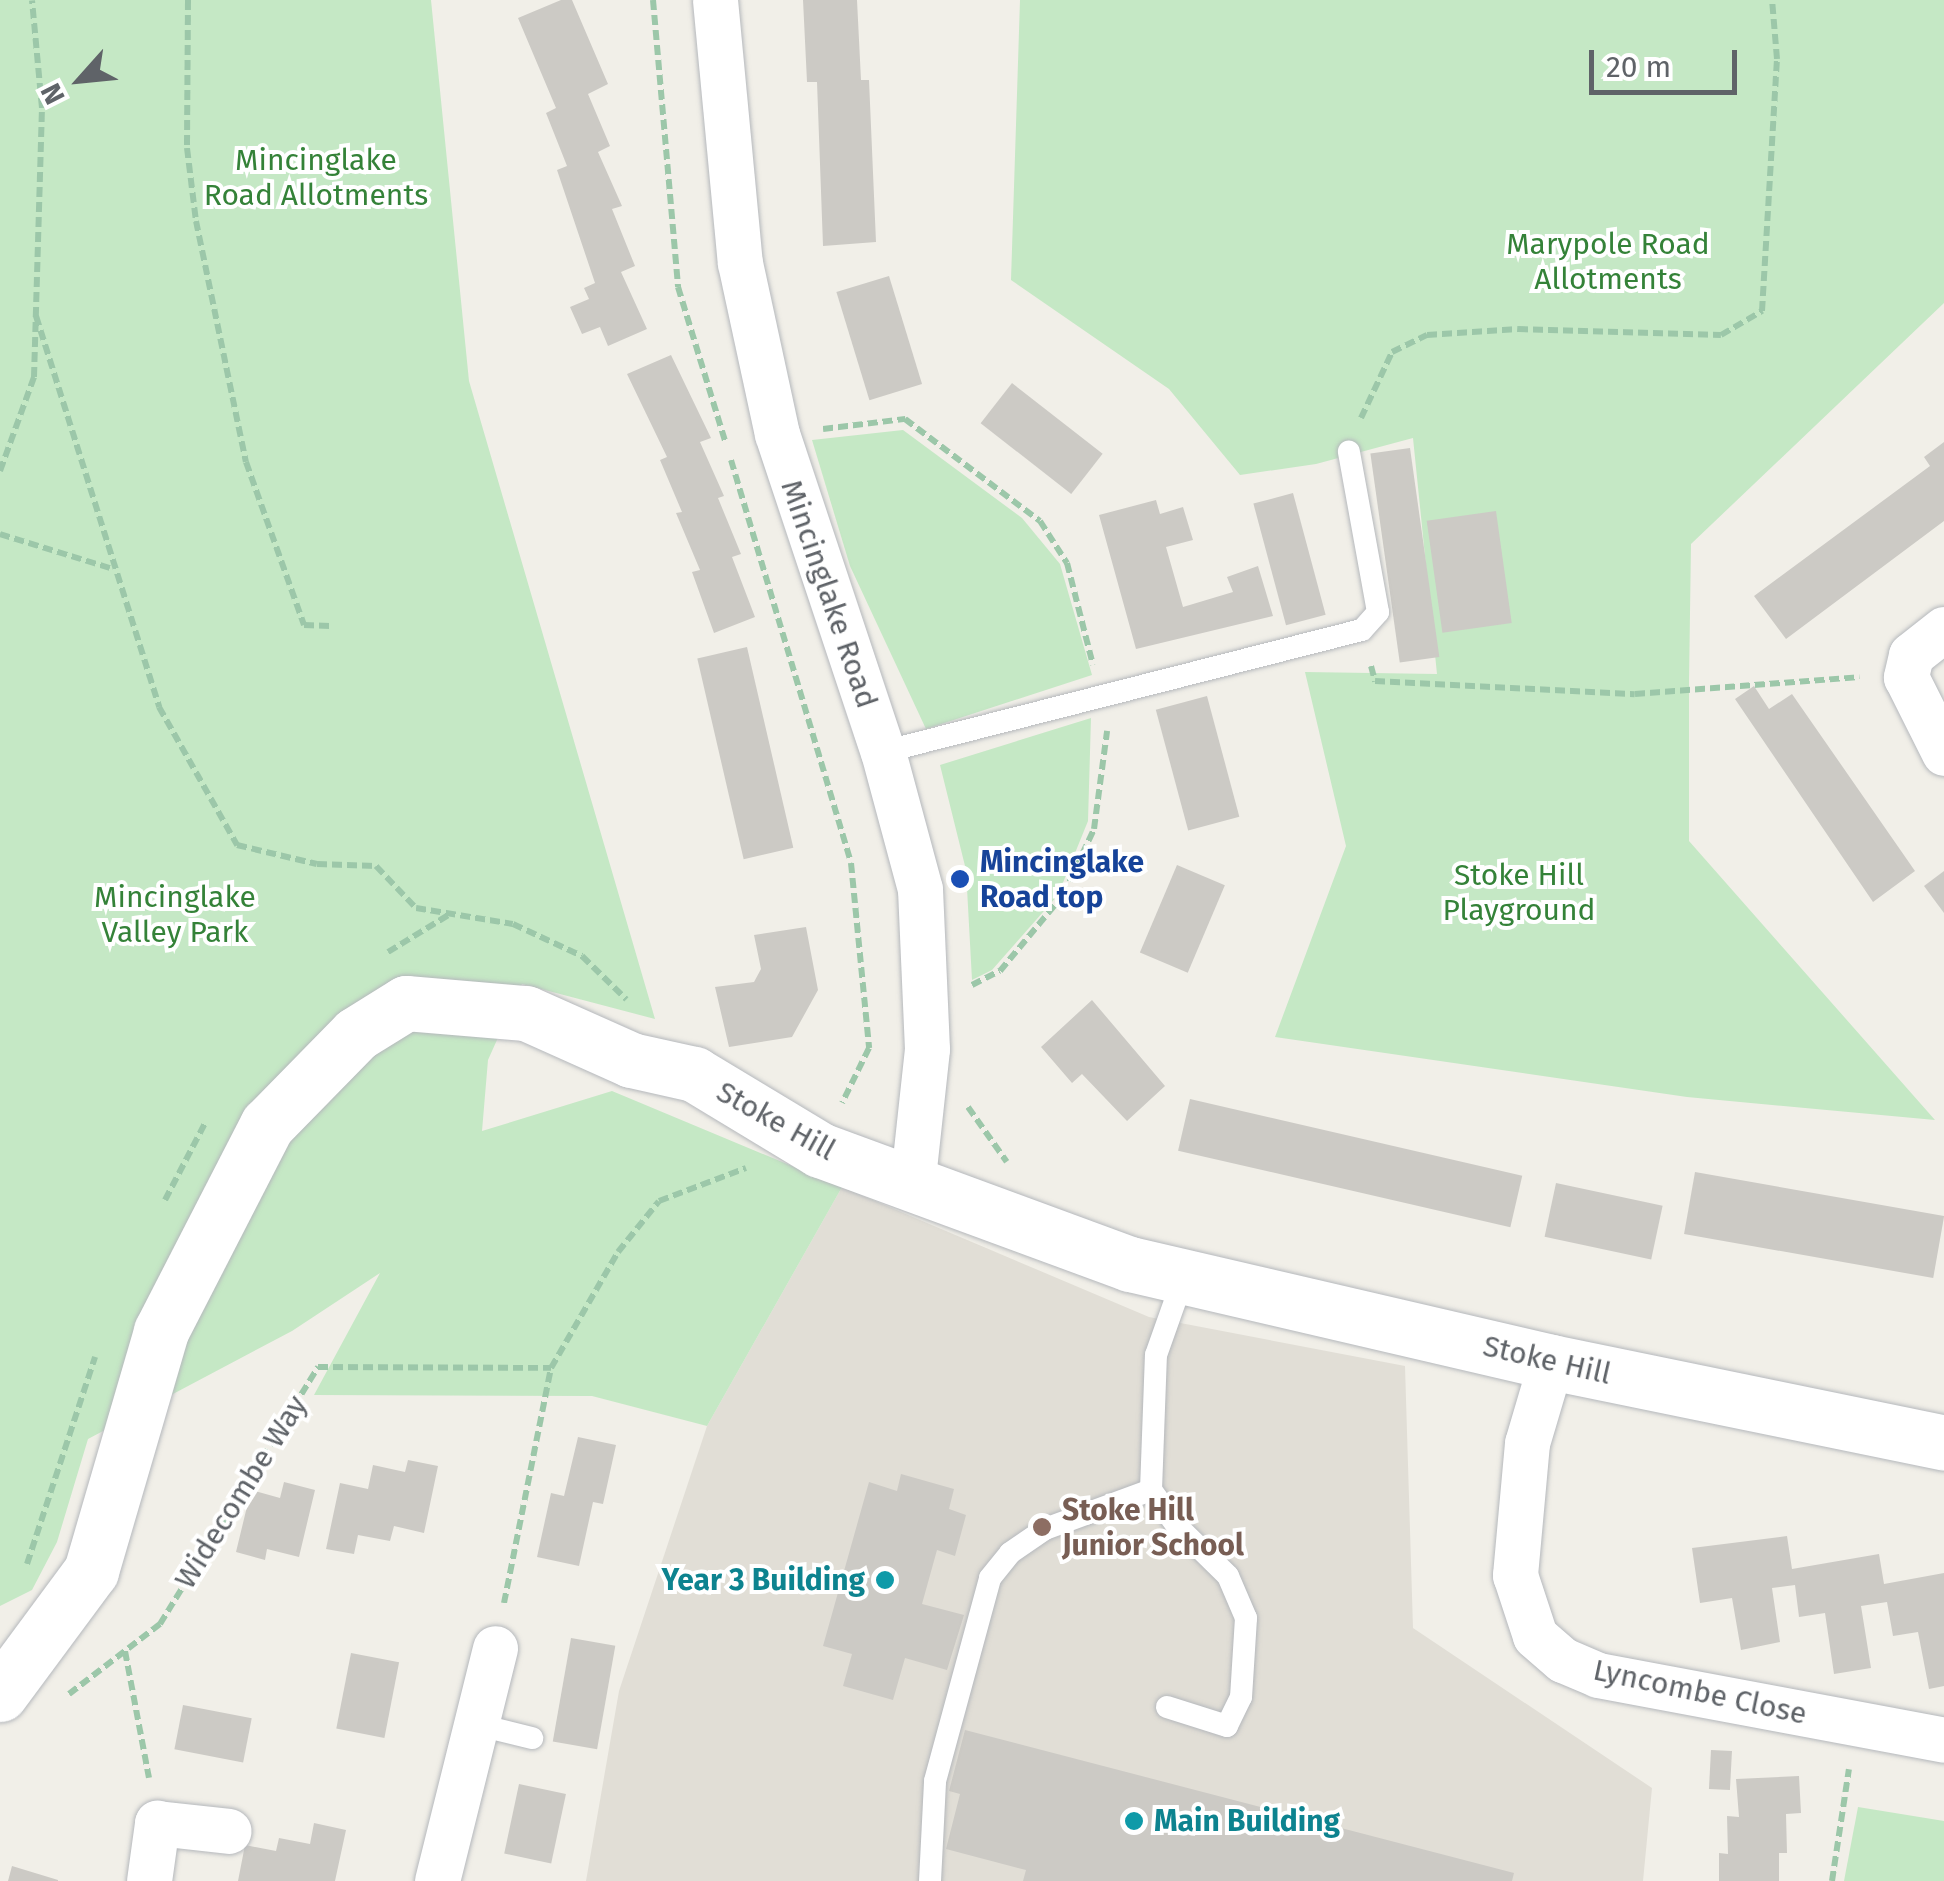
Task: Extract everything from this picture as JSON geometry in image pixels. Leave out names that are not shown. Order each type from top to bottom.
[{"type":"street","name":"Mincinglake Road","points":[[714,0],[740,263],[777,434],[829,605],[883,752],[920,889],[928,993],[912,1187]]},
{"type":"street","points":[[1944,629],[1911,655],[1906,677],[1944,753]]},
{"type":"street","name":"Stoke Hill","points":[[0,1694],[91,1571],[161,1331],[267,1125],[356,1034],[406,1004],[526,1013],[631,1060],[694,1074],[809,1144],[912,1187],[1130,1264],[1550,1362],[1944,1443]]},
{"type":"street","name":"Lyncombe Close","points":[[1550,1362],[1527,1443],[1515,1575],[1535,1636],[1563,1660],[1598,1675],[1944,1740]]},
{"type":"street","points":[[438,1881],[495,1648]]},
{"type":"street","points":[[149,1881],[157,1823],[229,1832]]},
{"type":"lane","points":[[883,752],[1100,693],[1362,630],[1378,612],[1349,452]]},
{"type":"lane","points":[[1167,1706],[1228,1726],[1241,1697],[1246,1618],[1228,1576],[1177,1526],[1151,1490],[1156,1355],[1184,1276]]},
{"type":"lane","points":[[930,1881],[936,1781],[990,1578],[1010,1553],[1045,1530],[1151,1490]]},
{"type":"lane","points":[[475,1724],[532,1738]]},
{"type":"path","points":[[0,471],[34,377],[42,108],[32,0]]},
{"type":"path","points":[[188,0],[187,148],[196,221],[246,462],[304,625],[330,626]]},
{"type":"path","points":[[495,1648],[551,1368],[618,1252],[658,1201],[738,1168],[774,1167],[809,1144],[869,1048],[851,863],[678,287],[653,0]]},
{"type":"path","points":[[1349,452],[1384,364],[1392,352],[1427,335],[1518,329],[1721,335],[1762,310],[1777,59],[1772,0]]},
{"type":"path","points":[[36,316],[111,569],[160,707],[236,846],[317,864],[376,866],[416,908],[513,924],[582,956],[629,1002]]},
{"type":"path","points":[[777,434],[905,419],[990,478],[1040,522],[1067,564],[1109,744],[1094,829],[1063,895],[1000,971],[969,987],[928,993]]},
{"type":"path","points":[[0,534],[111,569]]},
{"type":"path","points":[[1362,630],[1375,681],[1438,687],[1635,694],[1712,691],[1806,676],[1906,677]]},
{"type":"path","name":"Widecombe Way","points":[[157,1823],[125,1651],[160,1624],[318,1367],[551,1368]]},
{"type":"path","points":[[1832,1881],[1855,1724]]},
{"type":"shaded area","name":"Stoke Hill Junior School","points":[[842,1187],[1149,1317],[1405,1366],[1413,1628],[1652,1788],[1643,1881],[586,1881],[619,1691],[707,1426]]},
{"type":"green space","points":[[0,0],[431,0],[469,381],[655,1019],[522,984],[488,1060],[482,1131],[612,1091],[842,1187],[707,1426],[592,1396],[314,1395],[380,1273],[292,1331],[88,1439],[57,1542],[32,1590],[0,1606]]},
{"type":"green space","name":"Marypole Road Allotments","points":[[1020,0],[1944,0],[1944,303],[1691,544],[1689,682],[1689,841],[1935,1120],[1687,1097],[1275,1037],[1346,846],[1305,672],[1437,674],[1413,438],[1316,464],[1240,475],[1169,389],[1011,280]]},
{"type":"green space","points":[[903,430],[1022,518],[1060,564],[1092,675],[926,729],[850,566],[812,440]]},
{"type":"green space","points":[[1091,718],[1088,821],[1058,895],[992,970],[972,980],[966,870],[940,765]]},
{"type":"green space","points":[[1858,1807],[1944,1821],[1944,1881],[1844,1881]]},
{"type":"building","points":[[561,0],[572,0],[608,84],[588,94],[610,146],[598,152],[622,206],[612,209],[635,266],[621,272],[647,329],[608,346],[600,327],[582,334],[570,307],[589,299],[584,288],[595,283],[557,170],[567,166],[546,113],[556,108],[518,18]]},
{"type":"building","points":[[803,0],[857,0],[861,80],[869,80],[876,242],[823,246],[817,82],[807,82]]},
{"type":"building","points":[[889,276],[922,384],[869,400],[836,292]]},
{"type":"building","points":[[671,355],[711,438],[700,442],[724,496],[718,498],[741,554],[732,557],[755,617],[714,633],[692,572],[700,570],[676,513],[682,512],[660,460],[667,457],[627,374]]},
{"type":"building","points":[[1012,383],[1103,454],[1071,494],[981,423]]},
{"type":"building","points":[[1944,442],[1944,521],[1786,639],[1754,596],[1930,466],[1924,457]]},
{"type":"building","points":[[1410,448],[1439,657],[1400,663],[1370,454]]},
{"type":"building","points":[[1293,493],[1326,615],[1286,625],[1253,504]]},
{"type":"building","points":[[1156,500],[1160,514],[1183,507],[1193,540],[1166,547],[1183,607],[1233,592],[1227,577],[1258,566],[1273,616],[1136,649],[1099,515]]},
{"type":"building","points":[[1496,511],[1512,623],[1442,633],[1427,521]]},
{"type":"building","points":[[747,647],[793,848],[744,859],[697,658]]},
{"type":"building","points":[[1754,686],[1769,709],[1792,694],[1915,871],[1873,902],[1735,699]]},
{"type":"building","points":[[1207,696],[1239,817],[1188,830],[1156,710]]},
{"type":"building","points":[[1177,865],[1225,885],[1188,973],[1140,952]]},
{"type":"building","points":[[1944,871],[1944,913],[1924,886]]},
{"type":"building","points":[[806,927],[818,990],[792,1037],[729,1047],[715,987],[754,982],[761,969],[754,935]]},
{"type":"building","points":[[1092,1000],[1165,1086],[1127,1121],[1082,1074],[1072,1083],[1041,1047]]},
{"type":"building","points":[[1190,1099],[1522,1176],[1510,1227],[1178,1151]]},
{"type":"building","points":[[1695,1172],[1944,1216],[1933,1278],[1684,1234]]},
{"type":"building","points":[[1556,1183],[1663,1206],[1651,1259],[1545,1237]]},
{"type":"building","points":[[578,1437],[616,1445],[603,1504],[593,1502],[579,1566],[537,1557],[551,1493],[564,1496]]},
{"type":"building","points":[[408,1460],[438,1466],[424,1533],[394,1526],[390,1541],[358,1535],[354,1554],[326,1549],[340,1483],[368,1489],[373,1465],[405,1472]]},
{"type":"building","name":"Year 3 Building","points":[[901,1474],[954,1489],[949,1509],[966,1515],[955,1556],[937,1550],[922,1604],[964,1615],[947,1670],[905,1658],[893,1700],[843,1686],[852,1654],[823,1646],[869,1482],[897,1491]]},
{"type":"building","points":[[284,1482],[315,1490],[299,1557],[267,1549],[265,1560],[236,1552],[251,1490],[280,1498]]},
{"type":"building","points":[[1787,1536],[1792,1569],[1879,1554],[1884,1584],[1944,1573],[1944,1686],[1929,1689],[1918,1632],[1893,1636],[1887,1602],[1861,1606],[1871,1668],[1834,1674],[1825,1613],[1799,1617],[1795,1585],[1772,1588],[1780,1642],[1741,1650],[1732,1598],[1700,1603],[1692,1548]]},
{"type":"building","points":[[571,1638],[615,1646],[597,1749],[553,1741]]},
{"type":"building","points":[[351,1653],[399,1662],[384,1738],[336,1729]]},
{"type":"building","points":[[183,1705],[252,1718],[243,1763],[174,1749]]},
{"type":"building","name":"Main Building","points":[[965,1730],[1514,1873],[1512,1881],[1023,1881],[1026,1870],[946,1849],[960,1794],[949,1791]]},
{"type":"building","points":[[1711,1750],[1732,1751],[1730,1790],[1709,1789]]},
{"type":"building","points":[[1799,1776],[1801,1813],[1786,1814],[1787,1853],[1779,1853],[1779,1881],[1719,1881],[1719,1853],[1728,1854],[1727,1816],[1739,1817],[1736,1779]]},
{"type":"building","points":[[519,1784],[566,1794],[551,1863],[504,1853]]},
{"type":"building","points":[[314,1823],[346,1830],[335,1881],[238,1881],[245,1845],[276,1851],[279,1838],[310,1844]]},
{"type":"building","points":[[12,1866],[58,1880],[58,1881],[8,1881]]},
{"type":"place","name":"Mincinglake Road top","points":[[960,879]]},
{"type":"place","name":"Stoke Hill Junior School","points":[[1042,1527]]},
{"type":"place","name":"Year 3 Building","points":[[885,1580]]},
{"type":"place","name":"Main Building","points":[[1134,1821]]},
{"type":"park label","name":"Mincinglake Road Allotments","points":[[316,177]]},
{"type":"park label","name":"Stoke Hill Playground","points":[[1519,892]]},
{"type":"park label","name":"Mincinglake Valley Park","points":[[175,914]]}]
